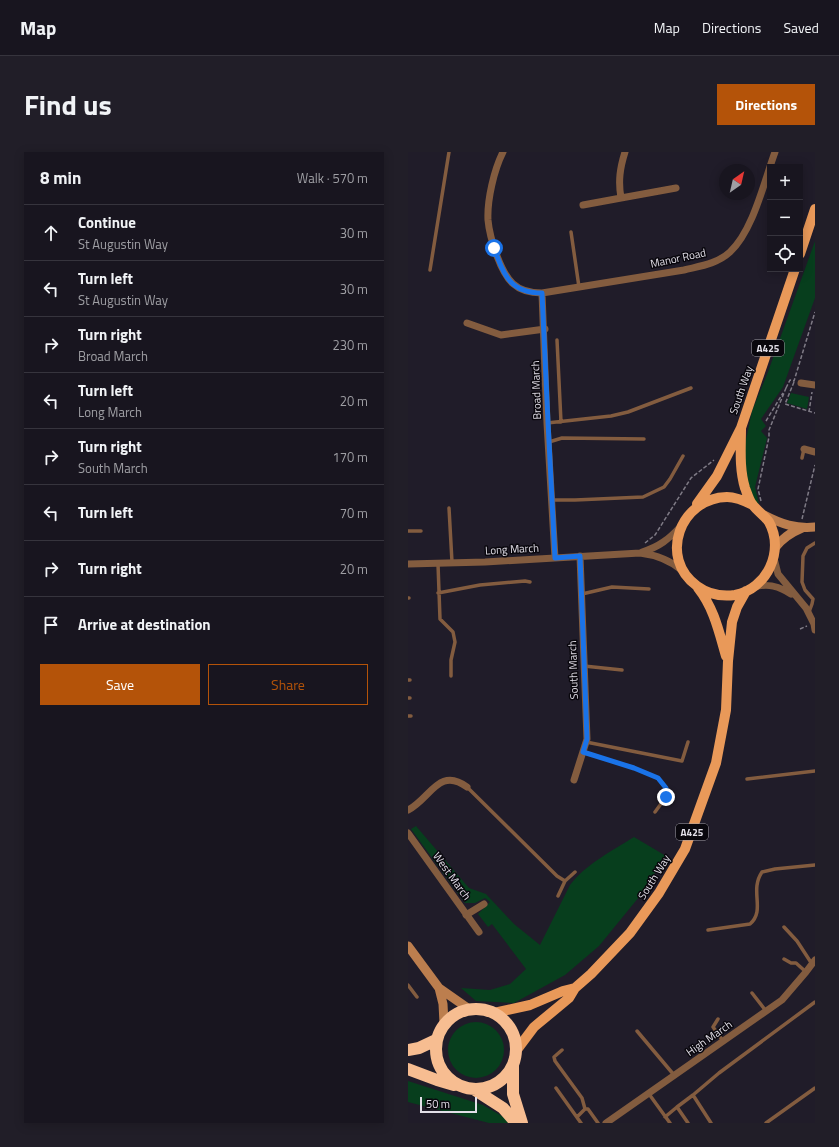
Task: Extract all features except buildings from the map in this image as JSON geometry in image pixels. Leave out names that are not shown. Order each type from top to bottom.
[{"type":"highway","points":[[459,1086],[448,1078],[440,1067],[435,1054],[436,1040],[444,1024],[451,1017],[460,1012],[469,1009],[482,1009],[494,1013],[503,1019],[511,1028],[515,1039],[516,1051],[513,1066],[513,1094],[522,1123]]},
{"type":"highway","points":[[408,1050],[419,1048],[436,1040]]},
{"type":"highway","points":[[475,1090],[497,1084],[506,1076],[513,1066]]},
{"type":"highway","points":[[408,1069],[437,1080],[475,1090],[503,1108],[516,1123]]},
{"type":"main road","points":[[803,245],[815,209]]},
{"type":"main road","name":"South Way","points":[[692,511],[718,476],[742,428],[794,272]]},
{"type":"main road","name":"South Way","points":[[742,428],[742,475],[748,495],[758,504]]},
{"type":"main road","points":[[775,553],[772,531],[758,504],[728,497],[703,503],[692,511],[682,524],[678,536],[677,549],[679,561],[685,573],[693,583],[702,589],[713,594],[724,596],[735,595],[750,589],[767,574],[775,553],[778,543],[786,536],[802,528]]},
{"type":"main road","points":[[764,515],[783,524],[802,528],[815,528]]},
{"type":"main road","name":"South Way","points":[[693,583],[704,595],[712,610],[728,662]]},
{"type":"main road","name":"South Way","points":[[516,1051],[534,1027],[569,998],[575,988],[591,974],[630,933],[659,893],[685,849],[716,764],[726,710],[728,662],[733,616],[737,607],[750,589]]},
{"type":"main road","points":[[408,946],[439,988],[469,1009]]},
{"type":"main road","points":[[439,988],[443,1004],[444,1024]]},
{"type":"main road","name":"South Way","points":[[494,1013],[530,1005],[563,991],[575,988]]},
{"type":"street","name":"Manor Road","points":[[502,152],[494,172],[488,220],[494,248],[502,270],[510,282],[520,289],[531,293],[542,293],[579,287],[712,263],[729,253],[737,244],[751,221],[775,152]]},
{"type":"street","points":[[622,198],[619,185],[620,167],[624,152]]},
{"type":"street","points":[[583,205],[676,188]]},
{"type":"street","name":"Broad March","points":[[542,293],[545,329],[555,558]]},
{"type":"street","points":[[467,323],[501,335],[545,329]]},
{"type":"street","points":[[797,382],[814,385]]},
{"type":"street","points":[[804,449],[815,452]]},
{"type":"street","name":"Long March","points":[[637,553],[658,546],[682,524]]},
{"type":"street","name":"Long March","points":[[408,564],[637,553],[659,556],[685,573]]},
{"type":"street","points":[[775,553],[778,574],[800,600],[814,624],[815,630]]},
{"type":"street","name":"South March","points":[[574,780],[586,742],[580,556]]},
{"type":"street","points":[[750,589],[764,585],[778,586],[800,600]]},
{"type":"street","points":[[408,810],[441,781],[452,779],[467,787]]},
{"type":"street","name":"West March","points":[[408,833],[479,932]]},
{"type":"street","points":[[466,915],[484,904]]},
{"type":"street","name":"High March","points":[[606,1123],[724,1042],[782,1000],[813,962]]},
{"type":"lane","points":[[430,270],[449,152]]},
{"type":"lane","points":[[571,232],[579,287]]},
{"type":"lane","points":[[557,340],[561,422]]},
{"type":"lane","points":[[548,422],[561,422],[611,416],[628,412],[691,388]]},
{"type":"lane","points":[[549,442],[562,438],[644,439]]},
{"type":"lane","points":[[802,458],[804,449]]},
{"type":"lane","points":[[552,500],[643,497],[664,487],[683,456]]},
{"type":"lane","points":[[449,508],[452,562]]},
{"type":"lane","points":[[408,531],[421,531]]},
{"type":"lane","points":[[808,613],[814,598],[805,590],[802,582],[803,556],[807,548],[815,543]]},
{"type":"lane","points":[[438,562],[440,619],[453,632],[455,642],[451,660],[451,676]]},
{"type":"lane","points":[[438,593],[480,585],[519,581],[530,582]]},
{"type":"lane","points":[[582,594],[612,587],[649,590]]},
{"type":"lane","points":[[584,666],[622,670]]},
{"type":"lane","points":[[586,742],[682,761],[688,742]]},
{"type":"lane","points":[[583,752],[634,768],[658,778],[666,788],[666,797],[655,812]]},
{"type":"lane","points":[[747,779],[815,771]]},
{"type":"lane","points":[[467,787],[557,876],[565,881]]},
{"type":"lane","points":[[708,930],[750,924],[755,919],[757,913],[756,886],[758,878],[762,872],[775,869],[815,865]]},
{"type":"lane","points":[[558,896],[565,881],[575,872]]},
{"type":"lane","points":[[784,926],[813,962]]},
{"type":"lane","points":[[784,959],[791,963],[796,963],[806,972]]},
{"type":"lane","points":[[408,985],[417,998]]},
{"type":"lane","points":[[752,993],[766,1011]]},
{"type":"lane","points":[[665,1117],[719,1073],[815,1002]]},
{"type":"lane","points":[[718,1019],[713,1028],[724,1042]]},
{"type":"lane","points":[[637,1031],[674,1075]]},
{"type":"lane","points":[[562,1050],[554,1057],[555,1061],[582,1098],[585,1108],[588,1109],[598,1123]]},
{"type":"lane","points":[[556,1088],[582,1123]]},
{"type":"lane","points":[[766,1123],[815,1088]]},
{"type":"lane","points":[[649,1094],[670,1123]]},
{"type":"lane","points":[[693,1095],[711,1123]]},
{"type":"lane","points":[[677,1107],[688,1123]]},
{"type":"lane","points":[[577,1117],[585,1108]]},
{"type":"path","points":[[815,312],[797,382],[785,404],[815,413]]},
{"type":"path","points":[[758,504],[758,489],[769,437],[769,430],[790,380],[797,382]]},
{"type":"path","points":[[809,412],[814,385]]},
{"type":"path","points":[[766,421],[786,388]]},
{"type":"path","points":[[637,553],[655,535],[691,478],[714,460]]},
{"type":"path","points":[[808,520],[801,521],[815,465]]},
{"type":"path","points":[[800,629],[808,626]]},
{"type":"green space","points":[[815,241],[815,298],[783,387],[761,419],[766,426],[761,431],[767,438],[755,487],[759,504],[755,502],[747,487],[744,449],[752,411],[768,372]]},
{"type":"green space","points":[[791,393],[809,397],[807,409],[787,403]]},
{"type":"green space","points":[[416,826],[469,888],[486,894],[514,924],[540,945],[570,885],[576,877],[591,864],[634,837],[666,856],[639,897],[599,946],[565,975],[514,1003],[476,1001],[461,988],[490,990],[510,984],[526,969],[492,924],[488,927],[478,914],[490,902],[485,898],[475,903],[465,903],[411,829]]},
{"type":"green space","points":[[476,1022],[487,1024],[496,1030],[502,1039],[504,1050],[502,1061],[496,1070],[487,1076],[476,1078],[465,1076],[456,1070],[450,1061],[448,1050],[450,1039],[456,1030],[465,1024]]},
{"type":"green space","points":[[408,1081],[483,1105],[507,1119],[508,1123],[489,1123],[408,1102]]},
{"type":"route","points":[[494,248],[502,270],[510,282],[520,289],[531,293],[542,293],[545,329],[555,558],[580,556],[587,739],[583,752],[634,768],[658,778],[666,788],[666,797]]}]
